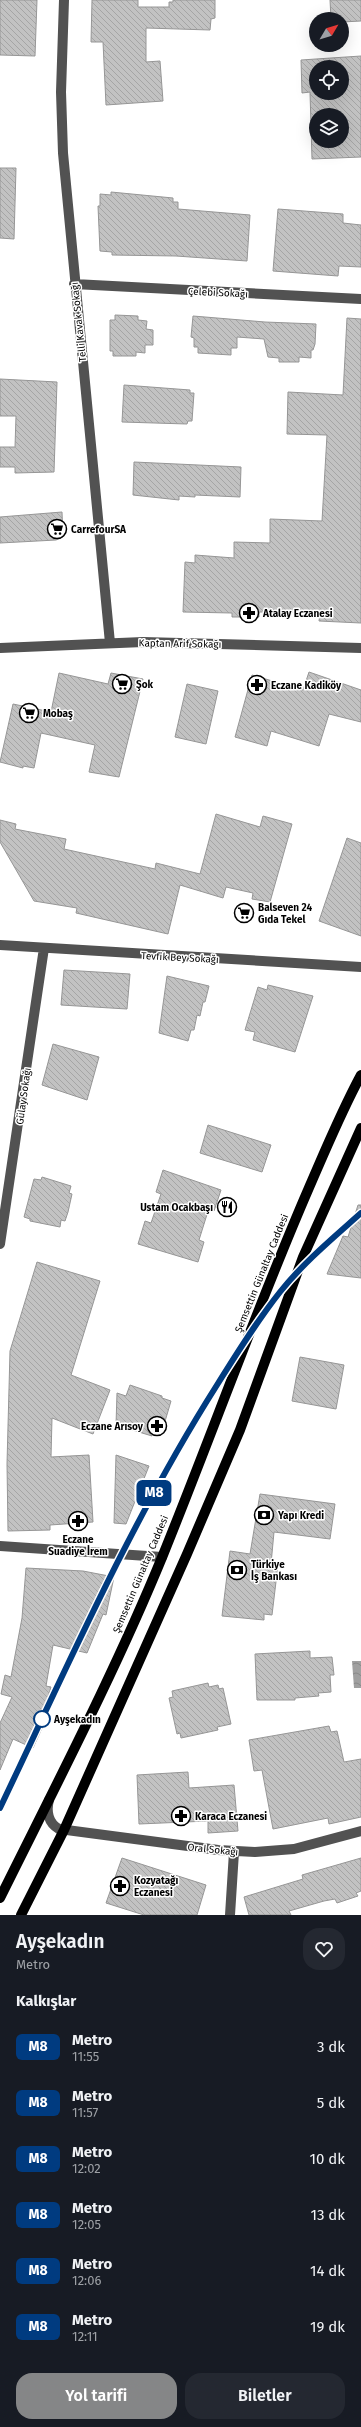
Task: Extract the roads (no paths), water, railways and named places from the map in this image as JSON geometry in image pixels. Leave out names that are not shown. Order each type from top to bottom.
[{"type":"main road","name":"Şemsettin Günaltay Caddesi","points":[[0,1898],[107,1682],[162,1557],[278,1260],[360,1077]]},
{"type":"main road","points":[[20,1915],[64,1830],[240,1430],[303,1257],[361,1128]]},
{"type":"street","name":"Telli Kavak Sokağı","points":[[64,0],[62,121],[74,284],[110,643]]},
{"type":"street","name":"Çelebi Sokağı","points":[[74,284],[361,299]]},
{"type":"street","name":"Kaptan Arif Sokağı","points":[[0,648],[143,642],[361,648]]},
{"type":"street","name":"Tevfik Bey Sokağı","points":[[0,945],[361,967]]},
{"type":"street","name":"Gülay Sokağı","points":[[0,1244],[44,948]]},
{"type":"street","points":[[0,1546],[162,1557]]},
{"type":"street","points":[[50,1799],[48,1811],[50,1819],[56,1828],[64,1830]]},
{"type":"street","name":"Oral Sokağı","points":[[64,1830],[234,1852],[294,1849],[361,1831]]},
{"type":"street","points":[[230,1915],[234,1852]]},
{"type":"water","points":[[352,1661],[361,1661],[361,1688],[354,1688]]},
{"type":"metro line","name":"M8","points":[[0,1808],[96,1604],[177,1448],[239,1350],[280,1291],[322,1247],[361,1213]]},
{"type":"place","name":"CarrefourSA","points":[[57,529]]},
{"type":"place","name":"Atalay Eczanesi","points":[[249,613]]},
{"type":"place","name":"Şok","points":[[122,684]]},
{"type":"place","name":"Eczane Kadiköy","points":[[257,685]]},
{"type":"place","name":"Mobaş","points":[[29,713]]},
{"type":"place","name":"Balseven 24 Gıda Tekel","points":[[244,913]]},
{"type":"place","name":"Ustam Ocakbaşı","points":[[227,1207]]},
{"type":"place","name":"Eczane Arısoy","points":[[157,1426]]},
{"type":"place","name":"Yapı Kredi","points":[[264,1515]]},
{"type":"place","name":"Eczane Suadiye İrem","points":[[78,1521]]},
{"type":"place","name":"Türkiye İş Bankası","points":[[237,1570]]},
{"type":"place","name":"Ayşekadın","points":[[42,1719]]},
{"type":"place","name":"Karaca Eczanesi","points":[[181,1816]]},
{"type":"place","name":"Kozyatağı Eczanesi","points":[[120,1886]]}]
